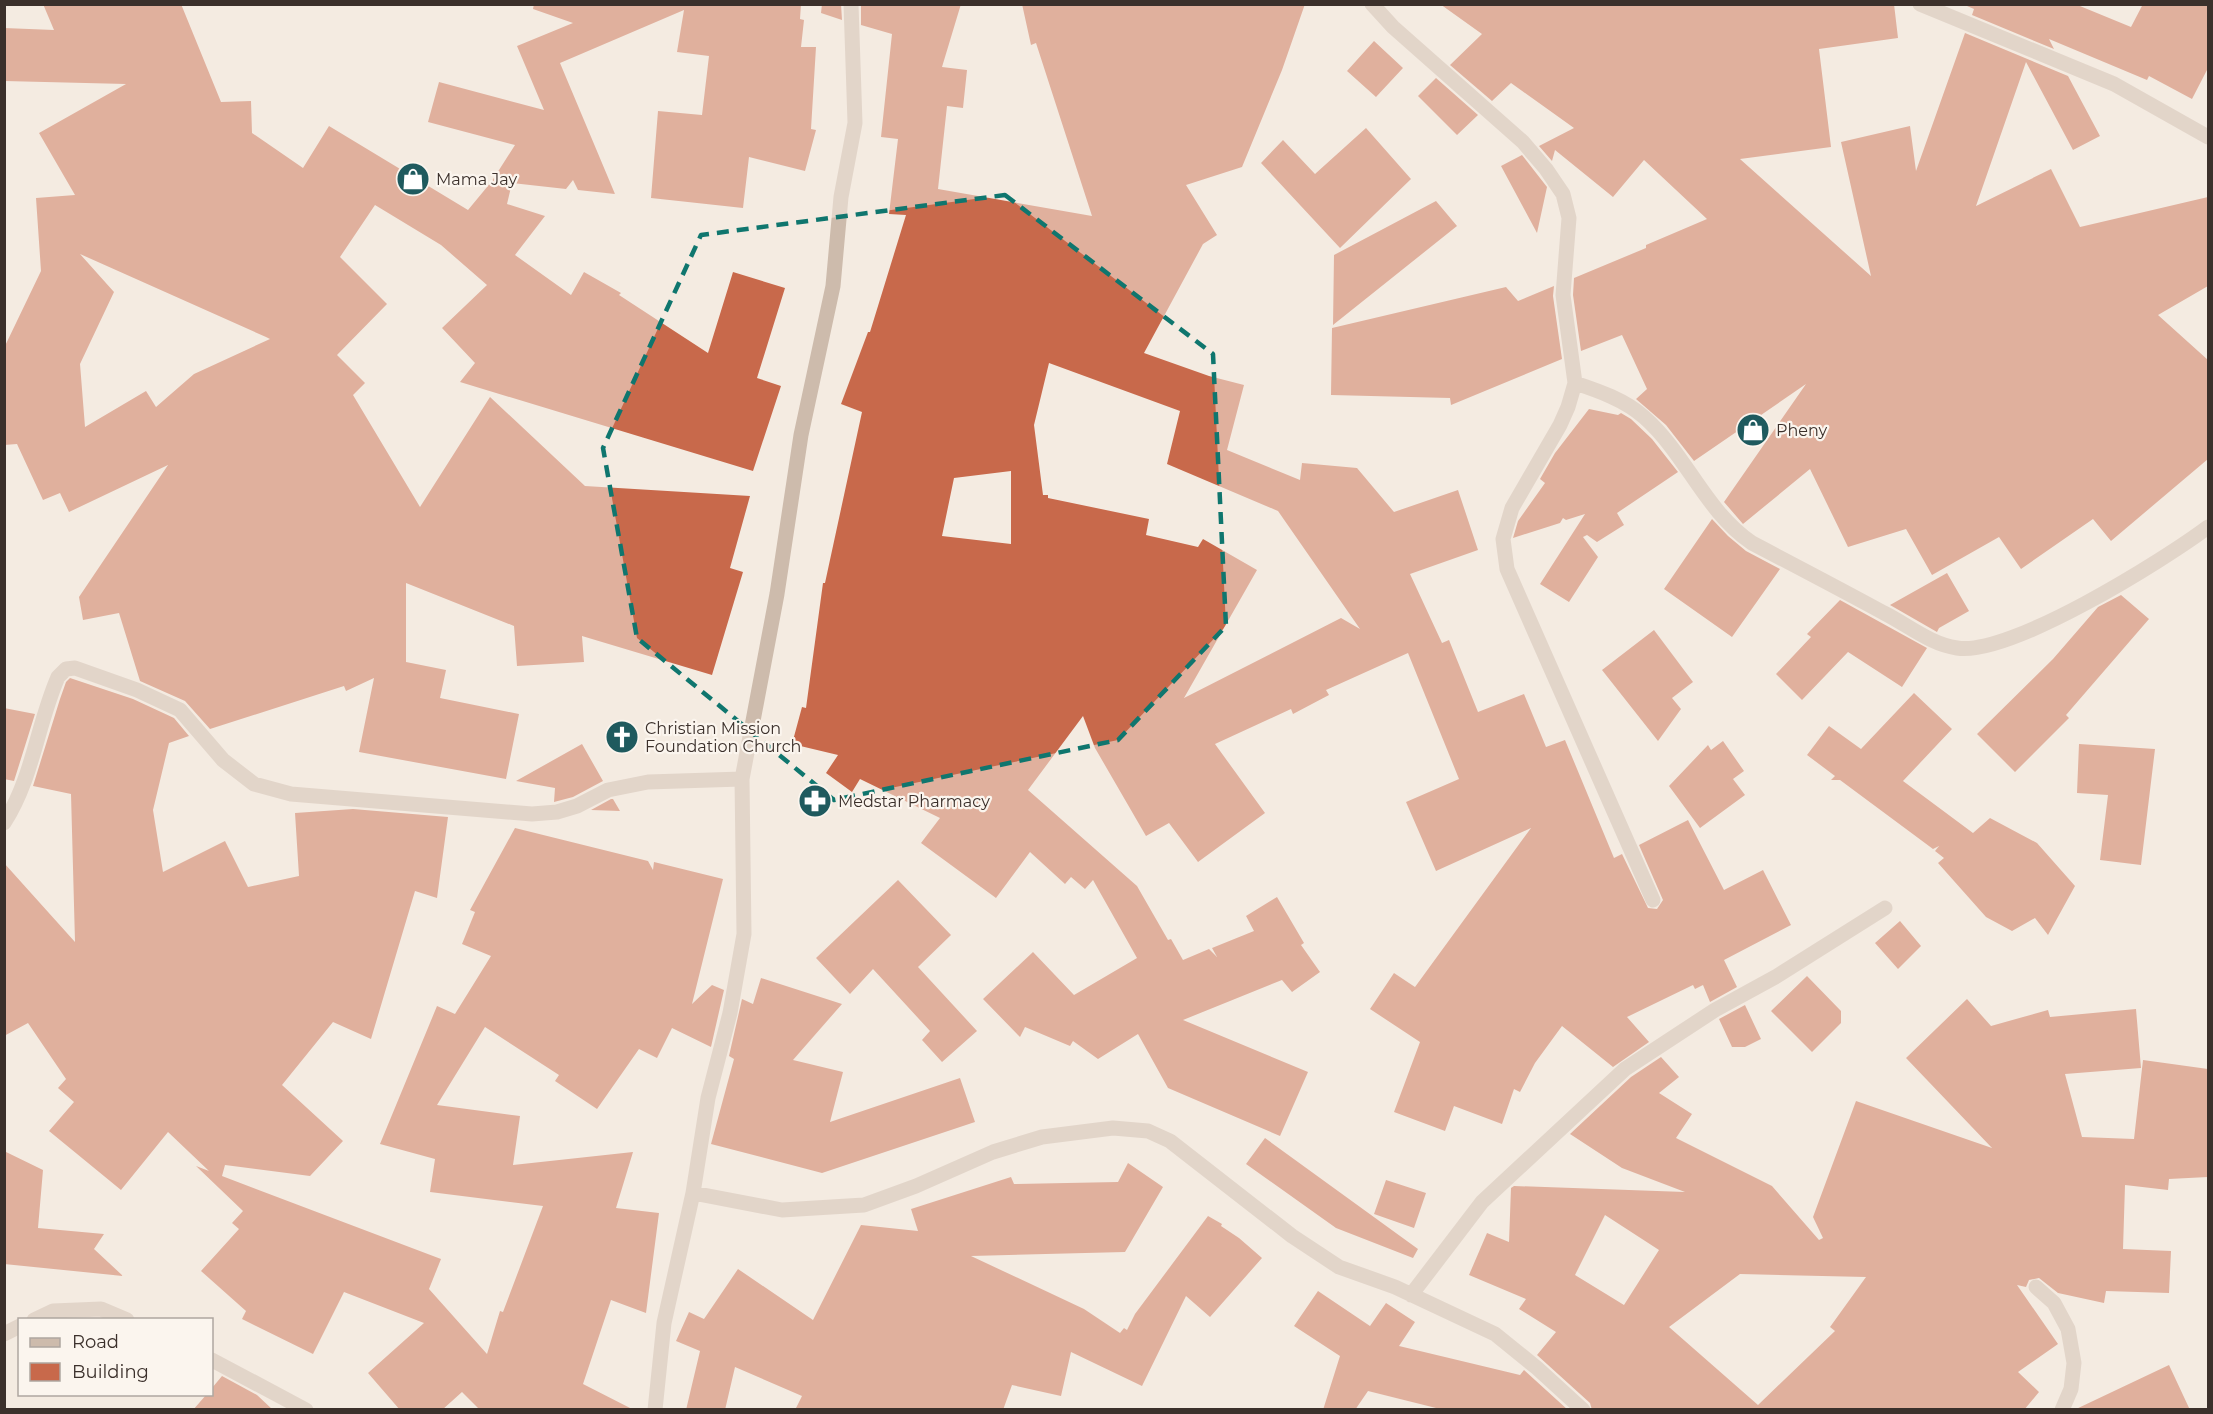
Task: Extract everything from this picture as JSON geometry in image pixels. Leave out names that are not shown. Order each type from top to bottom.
[{"type":"street","points":[[656,1410],[664,1323],[693,1193],[708,1098],[730,1013],[744,934],[742,779],[777,594],[801,435],[833,286],[841,197],[855,123],[851,4]]},
{"type":"street","points":[[1372,4],[1393,27],[1523,142],[1563,194],[1569,218],[1563,295],[1575,383],[1560,425],[1512,508],[1503,539],[1507,569],[1653,900]]},
{"type":"street","points":[[1920,4],[2114,84],[2208,137]]},
{"type":"street","points":[[1575,383],[1619,400],[1643,416],[1676,452],[1716,511],[1734,530],[1930,640],[1958,649],[1980,648],[2039,627],[2103,593],[2208,528]]},
{"type":"street","points":[[4,823],[16,806],[28,774],[58,677],[66,669],[75,668],[145,693],[180,710],[223,760],[254,784],[291,794],[532,814],[557,812],[577,806],[608,790],[648,782],[742,779]]},
{"type":"street","points":[[1411,1294],[1482,1203],[1625,1069],[1694,1023],[1777,976],[1885,908]]},
{"type":"street","points":[[693,1193],[782,1210],[864,1205],[916,1186],[993,1152],[1042,1137],[1113,1128],[1148,1131],[1170,1141],[1292,1236],[1330,1262],[1395,1287],[1496,1334],[1583,1410]]},
{"type":"street","points":[[2036,1287],[2054,1304],[2068,1329],[2074,1363],[2071,1389],[2062,1410]]},
{"type":"street","points":[[38,1318],[52,1311],[101,1309],[122,1318]]},
{"type":"street","points":[[4,1334],[18,1327]]},
{"type":"street","points":[[213,1361],[306,1410]]},
{"type":"highlighted area","points":[[1005,195],[1213,354],[1226,626],[1118,740],[834,800],[637,638],[603,448],[701,235]]},
{"type":"building","points":[[43,4],[181,4],[221,102],[251,101],[252,133],[303,168],[329,126],[468,210],[492,181],[515,145],[428,122],[439,82],[544,110],[517,46],[573,23],[533,9],[534,4],[801,4],[800,19],[804,20],[801,47],[816,47],[811,129],[816,130],[805,171],[749,157],[743,208],[651,198],[658,111],[702,115],[709,56],[677,52],[684,10],[560,63],[615,194],[578,190],[573,180],[566,189],[512,183],[507,204],[545,216],[515,255],[571,295],[584,272],[621,293],[619,295],[708,353],[733,272],[785,288],[757,378],[781,386],[753,471],[460,382],[475,363],[442,328],[487,285],[441,245],[375,205],[340,257],[387,304],[337,355],[365,383],[353,395],[420,507],[490,397],[585,486],[750,496],[730,568],[743,572],[712,675],[582,636],[584,662],[517,666],[514,626],[406,583],[406,662],[446,670],[440,698],[519,714],[506,779],[359,752],[374,678],[346,691],[344,686],[210,729],[185,701],[140,681],[119,613],[83,620],[79,597],[168,465],[69,512],[60,493],[43,500],[17,444],[4,445],[4,348],[41,271],[36,198],[75,195],[39,133],[126,84],[4,81],[4,28],[54,30]],"holes":[[[80,254],[270,339],[194,374],[156,407],[146,391],[85,427],[80,364],[114,292]]]},
{"type":"building","points":[[822,4],[841,4],[842,20],[821,13]]},
{"type":"building","points":[[861,4],[961,4],[942,67],[967,70],[963,108],[947,106],[938,189],[1092,216],[1036,43],[1031,45],[1022,4],[1305,4],[1282,70],[1242,167],[1186,185],[1217,235],[1203,244],[1144,353],[1209,376],[1244,385],[1227,450],[1300,480],[1302,463],[1357,468],[1394,512],[1458,490],[1478,550],[1410,574],[1442,643],[1449,640],[1478,712],[1524,694],[1546,747],[1565,740],[1614,858],[1622,854],[1648,908],[1657,909],[1663,900],[1639,845],[1688,820],[1724,890],[1763,870],[1791,925],[1724,960],[1737,987],[1710,1002],[1703,985],[1695,989],[1693,985],[1627,1017],[1649,1042],[1613,1067],[1562,1026],[1535,1063],[1520,1092],[1514,1089],[1502,1124],[1454,1106],[1445,1131],[1394,1112],[1420,1042],[1370,1009],[1394,973],[1415,987],[1531,828],[1436,871],[1406,802],[1459,779],[1408,653],[1326,690],[1329,695],[1293,714],[1291,709],[1215,744],[1265,813],[1198,862],[1169,823],[1146,836],[1095,748],[1083,716],[1028,790],[1137,886],[1168,940],[1171,939],[1183,960],[1209,949],[1217,957],[1212,948],[1254,931],[1246,916],[1277,897],[1304,943],[1301,945],[1320,972],[1292,992],[1282,980],[1183,1020],[1308,1072],[1280,1136],[1168,1088],[1138,1034],[1098,1059],[1073,1041],[1070,1046],[1025,1027],[1020,1037],[983,999],[1033,952],[1074,995],[1137,958],[1093,880],[1085,889],[1071,877],[1065,884],[1030,852],[996,898],[921,843],[940,818],[860,779],[852,792],[826,773],[838,755],[792,744],[802,707],[806,708],[823,583],[825,583],[862,412],[841,404],[868,332],[870,332],[906,215],[889,214],[898,139],[881,137],[892,34],[861,25]],"holes":[[[1049,363],[1180,411],[1167,464],[1278,511],[1360,629],[1341,618],[1184,698],[1257,570],[1203,539],[1198,547],[1146,535],[1149,519],[1048,498],[1048,495],[1043,495],[1034,425]],[[1011,471],[1011,544],[942,536],[954,478]]]},
{"type":"building","points":[[1440,4],[1894,4],[1898,38],[1819,49],[1831,147],[1740,159],[1871,276],[1841,142],[1910,126],[1916,171],[1965,33],[2068,76],[2100,136],[2073,150],[2026,62],[1976,206],[2051,169],[2080,227],[2208,197],[2208,286],[2158,315],[2208,360],[2208,459],[2111,541],[2093,519],[2021,569],[1999,537],[1932,575],[1906,529],[1848,547],[1810,469],[1743,524],[1724,502],[1806,384],[1694,461],[1666,425],[1636,399],[1647,389],[1622,335],[1581,351],[1573,295],[1574,278],[1707,219],[1644,160],[1613,197],[1555,150],[1552,161],[1539,146],[1574,128],[1511,83],[1492,101],[1450,65],[1482,34]]},
{"type":"building","points":[[1967,4],[2075,4],[2131,27],[2143,4],[2208,4],[2208,68],[2192,99],[2149,76],[2147,80],[2049,39],[2054,49],[1972,15],[1974,9]]},
{"type":"building","points":[[1374,41],[1403,68],[1376,97],[1347,71]]},
{"type":"building","points":[[1436,78],[1478,115],[1457,135],[1418,96]]},
{"type":"building","points":[[1366,128],[1411,179],[1340,248],[1261,163],[1283,140],[1315,174]]},
{"type":"building","points":[[1522,155],[1547,187],[1537,233],[1501,166]]},
{"type":"building","points":[[1436,201],[1457,226],[1333,325],[1334,255]]},
{"type":"building","points":[[1554,286],[1553,296],[1562,359],[1451,405],[1450,398],[1331,395],[1332,328],[1506,287],[1518,301]]},
{"type":"building","points":[[1589,409],[1618,415],[1621,413],[1631,419],[1652,439],[1678,472],[1617,513],[1624,525],[1597,542],[1587,535],[1583,537],[1598,557],[1569,602],[1540,584],[1585,514],[1566,520],[1563,518],[1560,523],[1513,538],[1518,521],[1545,483],[1540,479],[1555,453]]},
{"type":"building","points":[[1712,519],[1746,551],[1780,569],[1732,637],[1664,589]]},
{"type":"building","points":[[1947,573],[1969,611],[1939,628],[1937,632],[1890,605]]},
{"type":"building","points":[[2121,595],[2149,619],[2066,715],[2069,718],[2015,772],[1977,734],[2053,659],[2098,607]]},
{"type":"building","points":[[1840,600],[1927,648],[1902,687],[1848,652],[1802,700],[1776,674],[1811,637],[1807,634]]},
{"type":"building","points":[[1654,630],[1693,682],[1672,698],[1681,709],[1658,741],[1602,670]]},
{"type":"building","points":[[70,678],[133,699],[174,718],[189,736],[169,743],[153,810],[163,872],[225,841],[248,887],[299,876],[295,813],[353,809],[448,817],[437,898],[415,891],[371,1039],[333,1022],[282,1085],[343,1141],[310,1176],[225,1165],[222,1176],[441,1259],[429,1289],[487,1354],[500,1311],[503,1312],[543,1206],[430,1192],[435,1159],[380,1144],[437,1006],[455,1014],[491,956],[462,944],[475,912],[470,910],[515,828],[648,861],[653,870],[654,862],[723,879],[692,1004],[712,985],[724,990],[711,1047],[672,1028],[657,1058],[639,1049],[597,1109],[555,1081],[559,1075],[485,1027],[437,1105],[520,1116],[513,1165],[633,1152],[616,1208],[659,1213],[646,1313],[611,1300],[583,1384],[634,1410],[480,1410],[462,1392],[442,1410],[400,1410],[368,1373],[424,1323],[344,1292],[313,1354],[242,1319],[246,1311],[201,1271],[239,1229],[232,1223],[243,1211],[196,1166],[209,1171],[168,1132],[121,1190],[49,1131],[74,1102],[58,1088],[66,1079],[28,1023],[4,1036],[4,863],[75,942],[71,794],[33,786],[60,699],[66,682]]},
{"type":"building","points":[[1914,693],[1952,729],[1903,781],[1973,833],[1990,818],[2037,843],[2075,886],[2048,935],[2035,918],[2012,931],[1986,917],[1938,863],[1944,858],[1935,851],[1939,846],[1933,849],[1840,780],[1831,780],[1835,776],[1807,755],[1829,726],[1861,749]]},
{"type":"building","points":[[4,708],[35,714],[14,781],[4,779]]},
{"type":"building","points":[[1723,741],[1744,771],[1733,779],[1745,795],[1700,828],[1669,786],[1708,745],[1711,750]]},
{"type":"building","points":[[582,744],[603,781],[573,797],[554,802],[555,788],[516,781]]},
{"type":"building","points":[[2079,744],[2155,749],[2141,865],[2100,860],[2108,795],[2077,793]]},
{"type":"building","points":[[611,799],[620,811],[591,810]]},
{"type":"building","points":[[898,880],[951,935],[918,967],[977,1031],[942,1062],[922,1040],[930,1031],[873,969],[850,994],[816,958]]},
{"type":"building","points":[[1900,921],[1921,946],[1898,969],[1875,943]]},
{"type":"building","points":[[1807,976],[1841,1011],[1841,1023],[1812,1052],[1771,1011]]},
{"type":"building","points":[[761,978],[842,1004],[793,1060],[843,1072],[830,1122],[960,1078],[975,1122],[822,1173],[711,1144],[734,1059],[729,1056],[742,999],[753,1004]]},
{"type":"building","points":[[1967,999],[1991,1026],[2048,1010],[2050,1017],[2136,1009],[2141,1068],[2065,1074],[2082,1137],[2134,1139],[2143,1060],[2208,1069],[2208,1177],[2169,1179],[2168,1190],[2125,1185],[2123,1249],[2171,1251],[2169,1293],[2106,1291],[2104,1303],[2058,1293],[2039,1278],[2029,1280],[2026,1287],[2017,1285],[2058,1344],[2018,1372],[2039,1392],[2024,1410],[1592,1410],[1590,1403],[1537,1355],[1556,1332],[1519,1309],[1526,1299],[1469,1275],[1487,1233],[1509,1242],[1511,1188],[1514,1186],[1685,1192],[1622,1168],[1570,1134],[1631,1077],[1661,1057],[1679,1077],[1659,1093],[1692,1114],[1676,1138],[1772,1186],[1819,1240],[1823,1238],[1813,1217],[1856,1101],[1992,1148],[1906,1058]],"holes":[[[1605,1215],[1659,1250],[1624,1305],[1575,1275]],[[1740,1274],[1866,1277],[1830,1327],[1835,1331],[1758,1405],[1669,1327]]]},
{"type":"building","points":[[1745,1005],[1761,1039],[1745,1047],[1732,1047],[1719,1019]]},
{"type":"building","points":[[1265,1138],[1418,1249],[1413,1258],[1336,1228],[1246,1164]]},
{"type":"building","points":[[4,1151],[43,1170],[38,1228],[104,1234],[94,1249],[123,1276],[4,1264]]},
{"type":"building","points":[[1128,1163],[1163,1187],[1125,1252],[971,1256],[1084,1309],[1120,1333],[1124,1328],[1127,1330],[1135,1314],[1208,1216],[1222,1224],[1221,1226],[1262,1258],[1210,1317],[1186,1296],[1142,1386],[1071,1352],[1061,1396],[1012,1385],[1003,1410],[795,1410],[802,1396],[735,1367],[725,1410],[686,1410],[700,1351],[676,1341],[689,1312],[704,1319],[738,1269],[813,1320],[861,1225],[918,1231],[911,1209],[1011,1177],[1014,1184],[1118,1182]]},
{"type":"building","points":[[1386,1180],[1426,1193],[1414,1228],[1374,1214]]},
{"type":"building","points":[[1318,1291],[1370,1326],[1386,1303],[1415,1322],[1399,1346],[1520,1375],[1524,1370],[1568,1410],[1444,1410],[1368,1391],[1355,1410],[1323,1410],[1340,1356],[1294,1326]]},
{"type":"building","points":[[2169,1365],[2190,1410],[2074,1410]]},
{"type":"building","points":[[222,1376],[257,1395],[273,1410],[193,1410],[205,1396],[213,1396],[213,1387]]},
{"type":"place","name":"Mama Jay","points":[[413,179]]},
{"type":"place","name":"Pheny","points":[[1753,430]]},
{"type":"place","name":"Christian Mission Foundation Church","points":[[622,737]]},
{"type":"place","name":"Medstar Pharmacy","points":[[815,801]]}]
